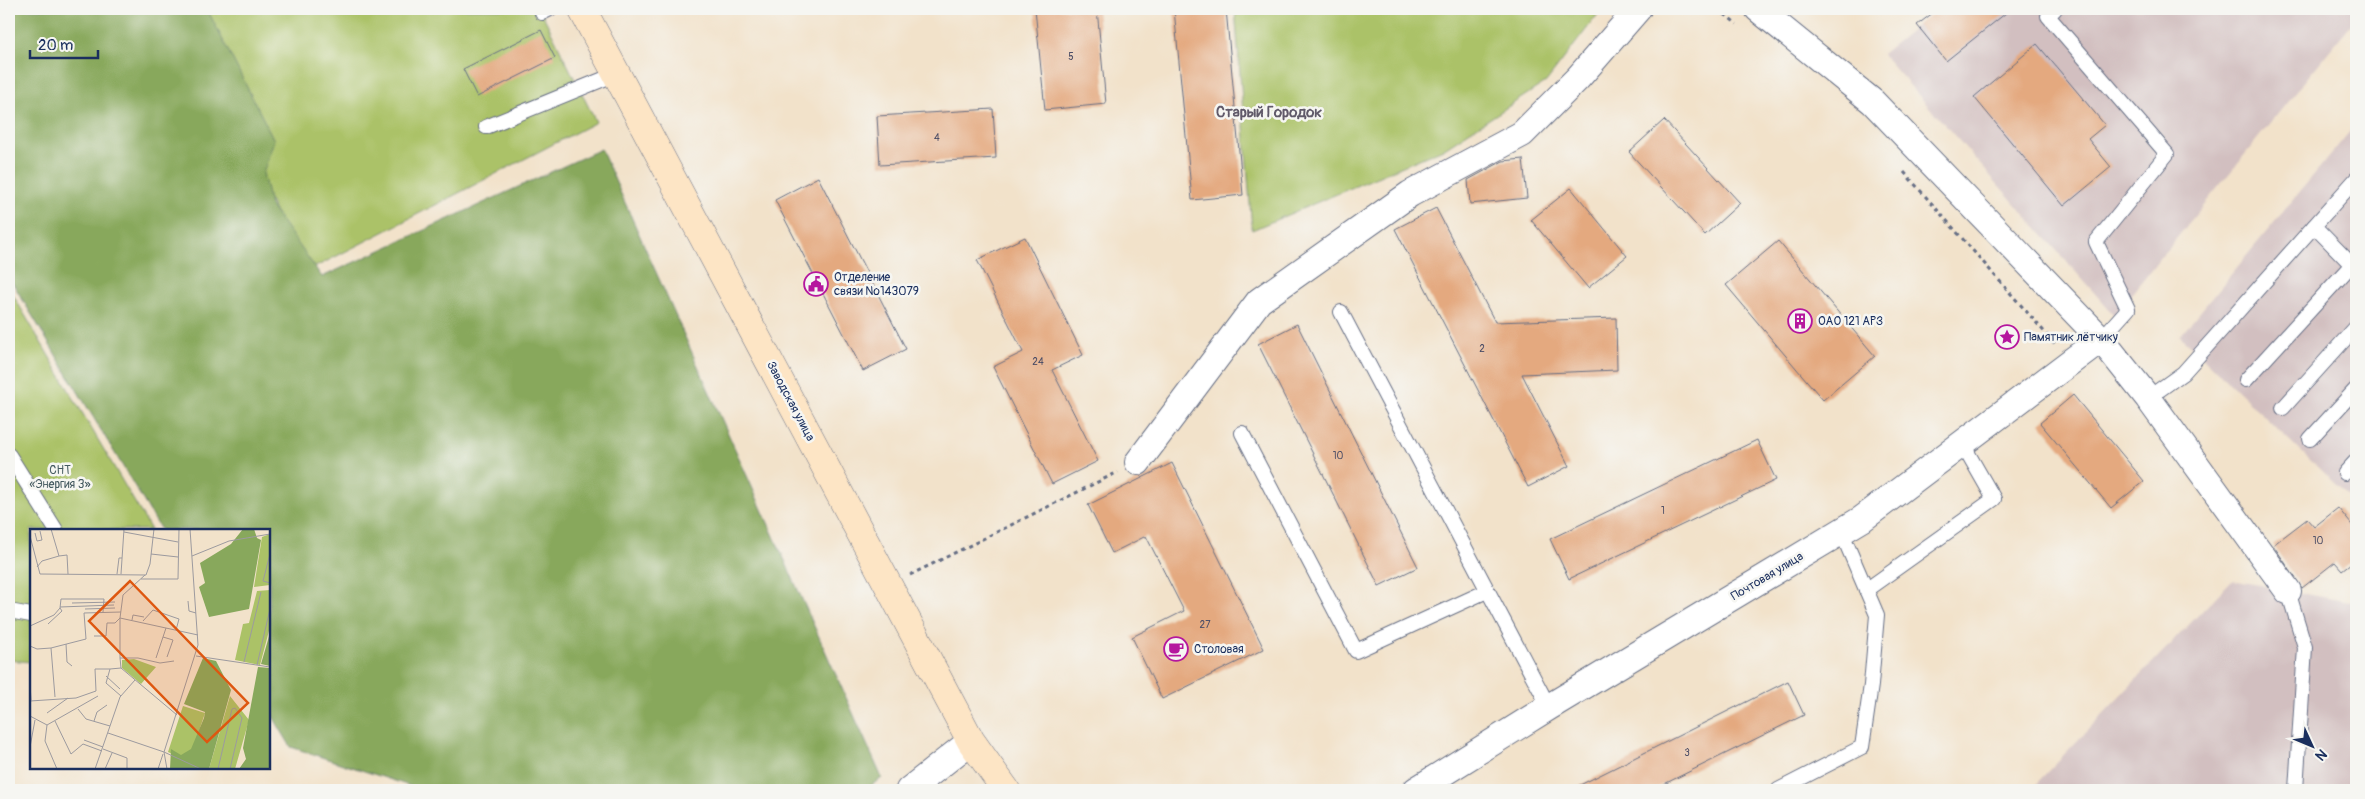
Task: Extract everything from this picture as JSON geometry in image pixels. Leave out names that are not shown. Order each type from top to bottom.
[{"type":"main road","name":"Заводская улица","points":[[582,9],[971,741],[1006,790]]},
{"type":"street","points":[[1138,462],[1259,301],[1410,194],[1522,134],[1578,78],[1638,9]]},
{"type":"street","points":[[1750,18],[1873,102],[2101,339],[2148,398],[2288,591]]},
{"type":"street","name":"Почтовая улица","points":[[1428,787],[1548,707],[1862,519],[2101,339]]},
{"type":"street","points":[[908,790],[971,741]]},
{"type":"lane","points":[[2055,9],[2048,16],[2167,154],[2096,242],[2128,309],[2101,339]]},
{"type":"lane","points":[[486,127],[616,74]]},
{"type":"lane","points":[[2148,398],[2183,373],[2356,179]]},
{"type":"lane","points":[[2246,380],[2355,265],[2314,226]]},
{"type":"lane","points":[[1341,312],[1548,707]]},
{"type":"lane","points":[[2283,408],[2356,327]]},
{"type":"lane","points":[[2310,438],[2356,389]]},
{"type":"lane","points":[[1242,433],[1356,651],[1487,591]]},
{"type":"lane","points":[[1866,590],[1994,499],[1962,443]]},
{"type":"lane","points":[[9,456],[55,529]]},
{"type":"lane","points":[[2345,474],[2356,461]]},
{"type":"lane","points":[[1778,790],[1862,747],[1871,684],[1877,615],[1841,531]]},
{"type":"lane","points":[[2288,591],[2306,647],[2296,790]]},
{"type":"lane","points":[[9,611],[30,615]]},
{"type":"path","points":[[1718,9],[1750,18]]},
{"type":"path","points":[[1901,169],[2071,362]]},
{"type":"path","points":[[889,586],[1138,462]]},
{"type":"shaded area","points":[[1938,9],[2356,9],[2356,18],[2114,315],[1882,54]]},
{"type":"shaded area","points":[[2356,124],[2356,504],[2180,336]]},
{"type":"shaded area","points":[[2232,580],[2349,602],[2356,595],[2356,790],[2030,790]]},
{"type":"green space","points":[[9,9],[207,9],[274,140],[263,173],[270,205],[322,277],[601,149],[882,778],[864,790],[422,790],[291,747],[270,712],[270,529],[160,529],[9,277]]},
{"type":"green space","points":[[172,9],[540,9],[596,122],[306,272]]},
{"type":"green space","points":[[1235,9],[1602,9],[1546,82],[1443,149],[1252,230]]},
{"type":"green space","name":"СНТ «Энергия 3»","points":[[9,288],[150,529],[30,529],[30,662],[9,660]]},
{"type":"building","points":[[1035,9],[1097,9],[1106,104],[1045,110]]},
{"type":"building","points":[[1174,9],[1226,9],[1243,195],[1192,200]]},
{"type":"building","points":[[1938,9],[2011,9],[1946,61],[1917,25]]},
{"type":"building","points":[[541,30],[555,58],[477,97],[463,69]]},
{"type":"building","points":[[2037,44],[2105,125],[2088,139],[2111,167],[2064,206],[1974,97]]},
{"type":"building","points":[[993,109],[996,158],[880,165],[877,116]]},
{"type":"building","points":[[1664,120],[1740,203],[1705,235],[1629,152]]},
{"type":"building","points":[[1523,159],[1527,198],[1470,204],[1468,180],[1503,161]]},
{"type":"building","points":[[818,177],[906,349],[863,371],[775,200]]},
{"type":"building","points":[[1571,188],[1627,256],[1588,288],[1531,220]]},
{"type":"building","points":[[1436,208],[1495,322],[1616,318],[1617,370],[1522,374],[1569,466],[1528,487],[1395,229]]},
{"type":"building","points":[[1025,237],[1083,355],[1052,370],[1098,461],[1052,484],[993,367],[1023,352],[977,260]]},
{"type":"building","name":"OAO 121 АРЗ","points":[[1778,241],[1875,356],[1823,400],[1726,285]]},
{"type":"building","points":[[1297,324],[1418,567],[1379,586],[1258,344]]},
{"type":"building","points":[[2073,395],[2144,481],[2111,508],[2040,423]]},
{"type":"building","points":[[1757,440],[1776,480],[1569,579],[1550,539]]},
{"type":"building","points":[[1172,463],[1264,649],[1162,699],[1132,637],[1184,611],[1146,536],[1112,553],[1088,505]]},
{"type":"building","points":[[2338,508],[2356,530],[2356,559],[2342,570],[2335,562],[2302,588],[2273,545],[2307,519],[2314,527]]},
{"type":"building","points":[[1788,681],[1804,715],[1652,790],[1570,790]]},
{"type":"place","name":"Отделение связи №143079","points":[[816,284]]},
{"type":"place","name":"OAO 121 АРЗ","points":[[1800,321]]},
{"type":"place","name":"Памятник лётчику","points":[[2007,337]]},
{"type":"place","name":"Столовая","points":[[1176,649]]},
{"type":"district","name":"Старый Городок","points":[[1269,112]]}]
